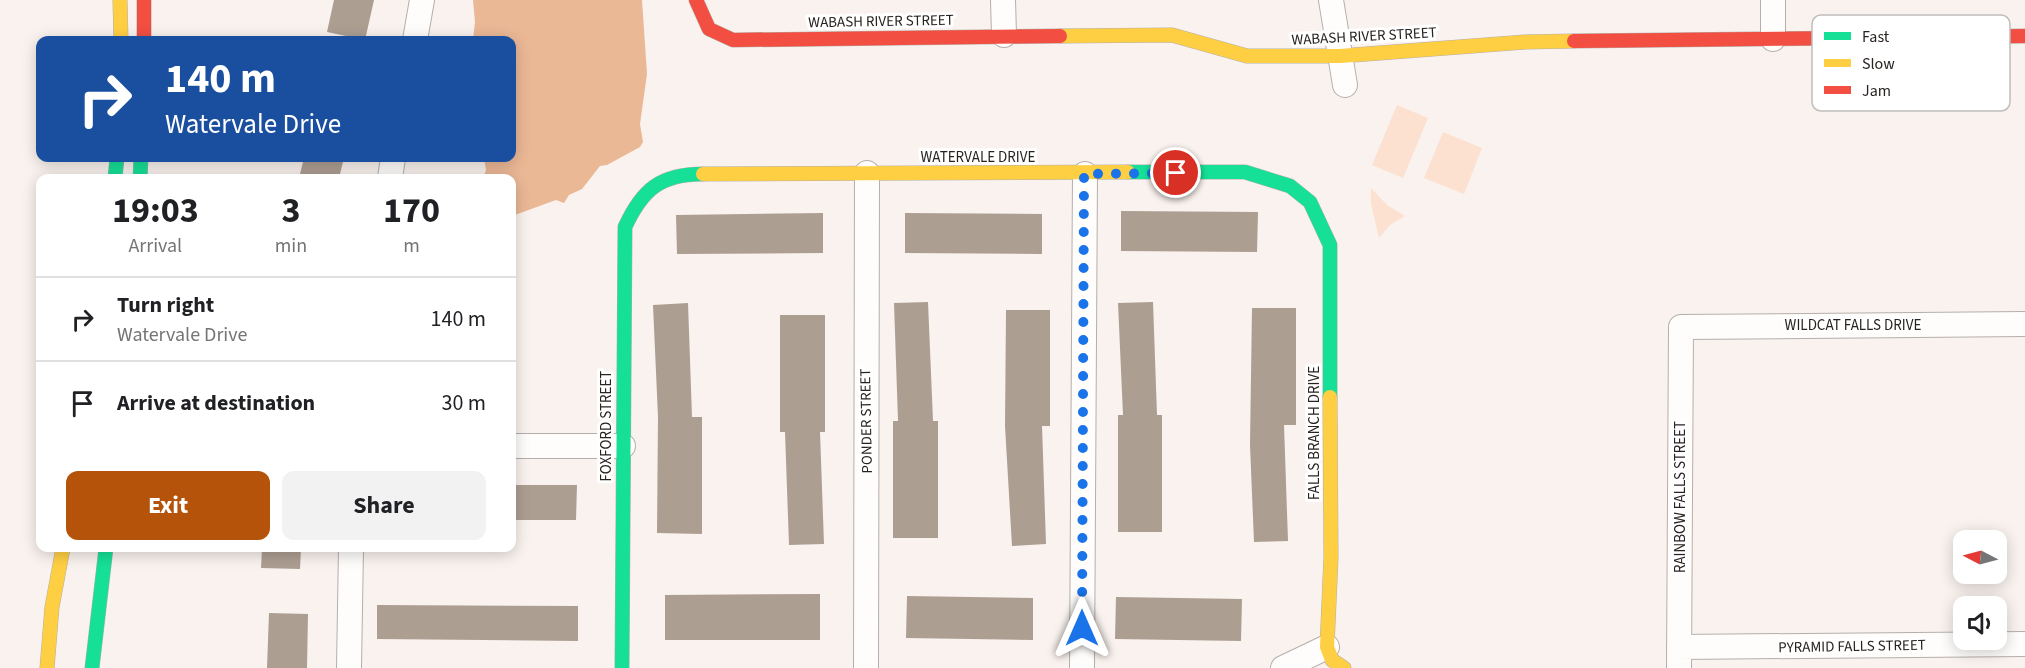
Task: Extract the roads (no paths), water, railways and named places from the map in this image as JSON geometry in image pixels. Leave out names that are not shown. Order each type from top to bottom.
[{"type":"street","points":[[120,0],[121,36]]},
{"type":"street","points":[[144,0],[144,36]]},
{"type":"street","points":[[416,36],[422,0]]},
{"type":"street","name":"WABASH RIVER STREET","points":[[696,0],[709,29],[733,40],[1004,35],[1172,35],[1247,56],[1340,56],[1525,42],[1812,39]]},
{"type":"street","points":[[1003,0],[1004,35]]},
{"type":"street","points":[[1331,0],[1345,85]]},
{"type":"street","points":[[1773,0],[1773,39]]},
{"type":"street","name":"WABASH RIVER STREET","points":[[2010,36],[2025,36]]},
{"type":"street","name":"WATERVALE DRIVE","points":[[646,190],[661,181],[694,174],[1245,172],[1276,178],[1298,188],[1307,197]]},
{"type":"street","name":"PONDER STREET","points":[[866,668],[867,173]]},
{"type":"street","points":[[1082,668],[1084,174]]},
{"type":"street","name":"FOXFORD STREET","points":[[622,668],[625,227],[637,200],[646,190]]},
{"type":"street","name":"FALLS BRANCH DRIVE","points":[[1307,197],[1323,223],[1330,245],[1331,557],[1327,646]]},
{"type":"street","name":"WILDCAT FALLS DRIVE","points":[[1681,327],[2025,324]]},
{"type":"street","name":"RAINBOW FALLS STREET","points":[[1679,658],[1681,327]]},
{"type":"street","points":[[516,446],[623,446]]},
{"type":"street","points":[[46,668],[52,608],[62,552]]},
{"type":"street","points":[[92,668],[106,552]]},
{"type":"street","points":[[349,668],[351,552]]},
{"type":"street","name":"PYRAMID FALLS STREET","points":[[1679,658],[2025,644]]},
{"type":"street","points":[[1283,668],[1327,646],[1332,660],[1344,668]]}]
